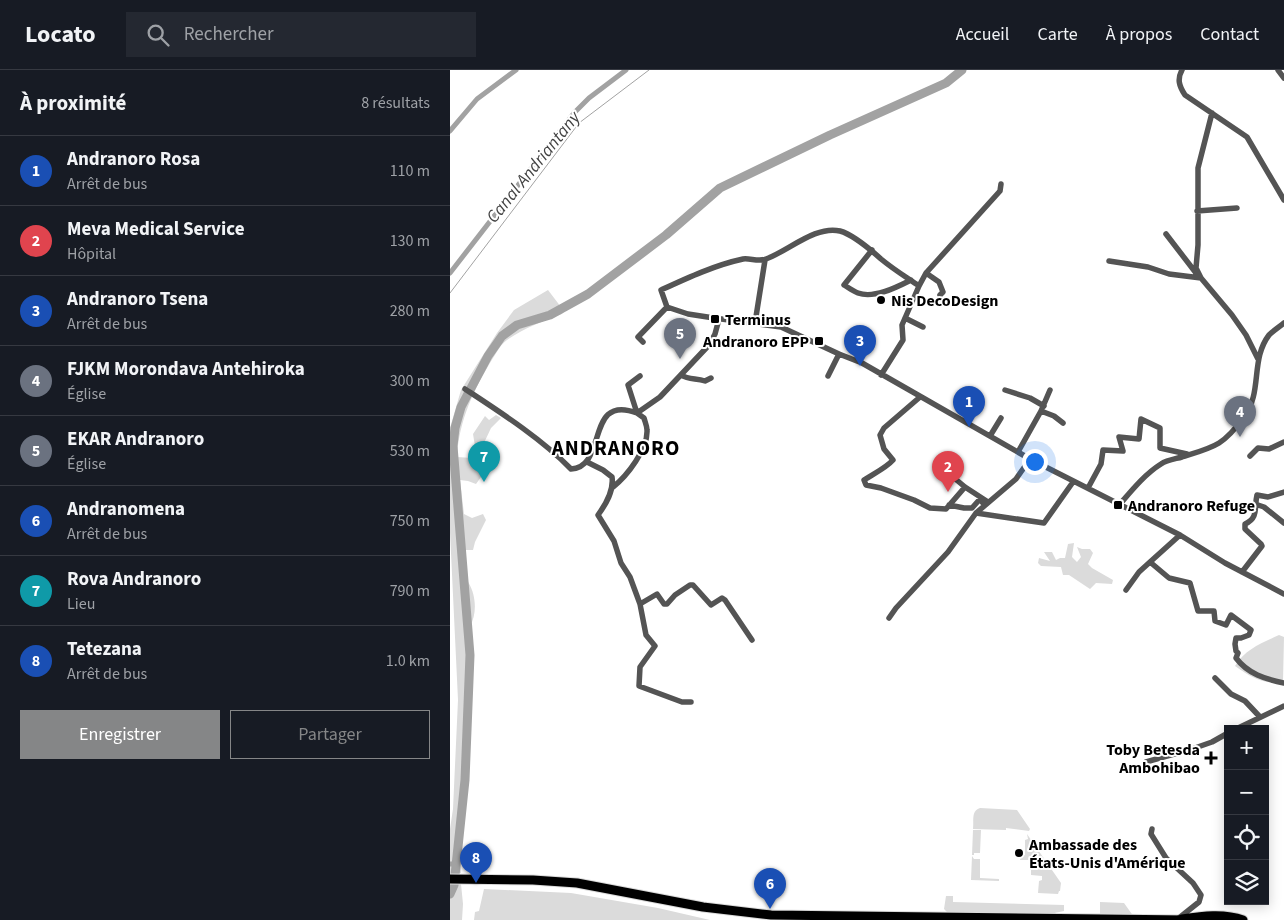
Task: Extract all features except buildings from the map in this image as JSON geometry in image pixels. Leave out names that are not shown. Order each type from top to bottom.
[{"type":"main road","points":[[450,879],[532,880],[578,883],[703,907],[771,915],[1182,920],[1219,915],[1243,920]]},
{"type":"main road","points":[[740,912],[769,920]]},
{"type":"street","points":[[1182,70],[1179,78],[1180,87],[1185,95],[1247,137],[1284,200]]},
{"type":"street","points":[[1278,70],[1284,78]]},
{"type":"street","points":[[1201,278],[1196,268],[1198,245],[1198,168],[1212,113]]},
{"type":"street","points":[[881,375],[903,340],[902,325],[926,273],[1000,191],[1002,184]]},
{"type":"street","points":[[1197,211],[1237,208]]},
{"type":"street","points":[[919,286],[872,250],[840,231],[825,231],[805,239],[765,260],[745,259],[702,271],[660,290],[667,307],[688,314],[781,327],[862,363],[1030,459],[1180,535],[1242,572],[1284,594]]},
{"type":"street","points":[[1166,234],[1232,315],[1246,335],[1258,359]]},
{"type":"street","points":[[872,250],[844,285],[860,294],[866,294],[892,290],[911,280]]},
{"type":"street","points":[[755,324],[765,260]]},
{"type":"street","points":[[1110,261],[1148,267],[1168,274],[1201,278]]},
{"type":"street","points":[[926,273],[939,282],[944,292],[940,295]]},
{"type":"street","points":[[643,342],[638,338],[667,307]]},
{"type":"street","points":[[905,318],[923,327]]},
{"type":"street","points":[[637,413],[660,397],[709,345],[715,334],[719,319]]},
{"type":"street","points":[[1120,504],[1137,485],[1162,463],[1211,449],[1221,443],[1245,417],[1253,403],[1258,359],[1269,335],[1284,324]]},
{"type":"street","points":[[828,376],[839,354]]},
{"type":"street","points":[[681,375],[688,379],[697,378],[705,381],[711,378]]},
{"type":"street","points":[[637,413],[628,385],[640,376]]},
{"type":"street","points":[[465,389],[539,442],[571,469],[581,467],[587,462],[601,425],[608,413],[617,409],[627,409],[637,413],[644,418],[647,430],[645,441],[638,457],[627,474],[613,487]]},
{"type":"street","points":[[1005,390],[1030,398],[1063,423]]},
{"type":"street","points":[[1018,452],[1043,408],[1050,390]]},
{"type":"street","points":[[920,397],[884,428],[880,435],[884,450],[892,460],[888,466],[883,466],[864,480],[866,485],[882,488],[930,508],[946,509],[965,487]]},
{"type":"street","points":[[990,436],[1001,418]]},
{"type":"street","points":[[1088,488],[1101,464],[1103,450],[1123,452],[1119,437],[1139,439],[1141,419],[1160,428],[1160,448],[1190,454]]},
{"type":"street","points":[[1250,456],[1258,448],[1269,449],[1284,442]]},
{"type":"street","points":[[949,458],[939,471],[949,478],[953,477],[988,502]]},
{"type":"street","points":[[889,618],[948,552],[976,513],[1016,479],[1030,459]]},
{"type":"street","points":[[587,462],[612,476],[613,487],[606,504],[598,515],[614,542],[621,562],[630,577],[640,604],[646,635],[655,646],[640,667],[640,686],[682,702],[691,702]]},
{"type":"street","points":[[976,513],[1044,523],[1073,482]]},
{"type":"street","points":[[1242,572],[1262,546],[1245,529],[1245,524],[1254,519],[1257,495],[1268,497],[1284,492]]},
{"type":"street","points":[[949,505],[972,508],[980,500],[983,503],[988,502]]},
{"type":"street","points":[[1255,504],[1264,507],[1284,522]]},
{"type":"street","points":[[1126,590],[1139,572],[1180,535]]},
{"type":"street","points":[[1150,562],[1170,578],[1190,583],[1198,611],[1214,611],[1215,621],[1226,625],[1231,615],[1251,630],[1249,635],[1236,638],[1235,644],[1238,653],[1236,658],[1250,672],[1264,679],[1284,683]]},
{"type":"street","points":[[640,604],[657,594],[664,604],[667,604],[675,594],[690,585],[694,585],[711,605],[722,598],[725,600],[752,640]]},
{"type":"street","points":[[1215,678],[1231,694],[1244,702],[1260,717]]},
{"type":"street","points":[[1244,725],[1284,706]]},
{"type":"street","points":[[1146,762],[1192,749],[1224,735]]},
{"type":"street","points":[[1152,830],[1151,834],[1166,858],[1193,883],[1201,895],[1199,902],[1182,920]]},
{"type":"shaded area","points":[[548,290],[564,311],[562,314],[520,332],[501,346],[474,393],[464,418],[458,443],[457,457],[472,458],[475,446],[473,434],[485,416],[489,420],[496,415],[501,418],[491,428],[484,443],[494,466],[481,469],[481,477],[476,484],[460,480],[464,514],[472,518],[483,514],[486,520],[473,550],[464,550],[465,578],[474,595],[475,608],[473,621],[470,626],[470,699],[460,860],[461,873],[450,874],[450,829],[453,809],[458,700],[450,532],[450,428],[461,390],[497,333],[514,310]]},
{"type":"shaded area","points":[[1074,543],[1072,557],[1077,562],[1081,557],[1077,547],[1090,549],[1093,553],[1088,564],[1113,580],[1112,584],[1096,583],[1090,589],[1069,575],[1063,575],[1061,567],[1041,566],[1038,563],[1039,558],[1050,561],[1044,552],[1052,552],[1056,560],[1065,558],[1068,544]]},
{"type":"shaded area","points":[[1279,635],[1284,637],[1283,682],[1263,681],[1246,674],[1235,666],[1249,651]]},
{"type":"shaded area","points":[[980,808],[1017,810],[1030,829],[1029,831],[1006,828],[1006,830],[973,829],[975,811]]},
{"type":"shaded area","points":[[973,830],[981,830],[980,853],[972,855]]},
{"type":"shaded area","points":[[1027,834],[1061,883],[1058,894],[1038,893],[1039,881],[1042,880],[1042,876],[1031,875],[1031,860],[1020,860],[1021,855],[1025,855]]},
{"type":"shaded area","points":[[972,856],[974,859],[980,859],[980,878],[999,879],[999,881],[971,880]]},
{"type":"shaded area","points":[[450,883],[461,884],[462,920],[450,920]]},
{"type":"shaded area","points":[[484,889],[571,893],[658,908],[710,920],[474,920],[475,912],[479,911]]},
{"type":"shaded area","points":[[946,896],[953,896],[953,902],[1064,905],[1064,911],[1040,916],[947,912],[944,909]]},
{"type":"shaded area","points":[[1100,902],[1124,903],[1134,917],[1100,917]]},
{"type":"waterway","points":[[450,131],[477,99],[516,70]]},
{"type":"waterway","points":[[450,273],[574,113],[589,98],[626,70]]},
{"type":"waterway","name":"Canal Andriantany","points":[[450,293],[579,123],[649,70]]},
{"type":"waterway","points":[[450,894],[454,885],[465,780],[470,655],[453,446],[455,428],[461,407],[488,356],[502,336],[517,325],[550,315],[588,294],[666,235],[720,188],[830,135],[946,83],[962,70]]},
{"type":"waterway","points":[[450,864],[456,864]]},
{"type":"place","name":"Nis DecoDesign","points":[[881,300]]},
{"type":"place","name":"Terminus","points":[[715,319]]},
{"type":"place","name":"Andranoro EPP","points":[[819,341]]},
{"type":"place","name":"EKAR Andranoro","points":[[680,359]]},
{"type":"place","name":"Andranoro Tsena","points":[[860,366]]},
{"type":"place","name":"Andranoro Rosa","points":[[969,427]]},
{"type":"place","name":"FJKM Morondava Antehiroka","points":[[1240,437]]},
{"type":"place","name":"Rova Andranoro","points":[[484,482]]},
{"type":"place","name":"Meva Medical Service","points":[[948,492]]},
{"type":"place","name":"Andranoro Refuge","points":[[1118,505]]},
{"type":"place","name":"Toby Betesda Ambohibao","points":[[1211,758]]},
{"type":"place","name":"Ambassade des États-Unis d'Amérique","points":[[1019,853]]},
{"type":"place","name":"Tetezana","points":[[476,883]]},
{"type":"place","name":"Andranomena","points":[[770,909]]},
{"type":"district","name":"ANDRANORO","points":[[616,448]]}]
